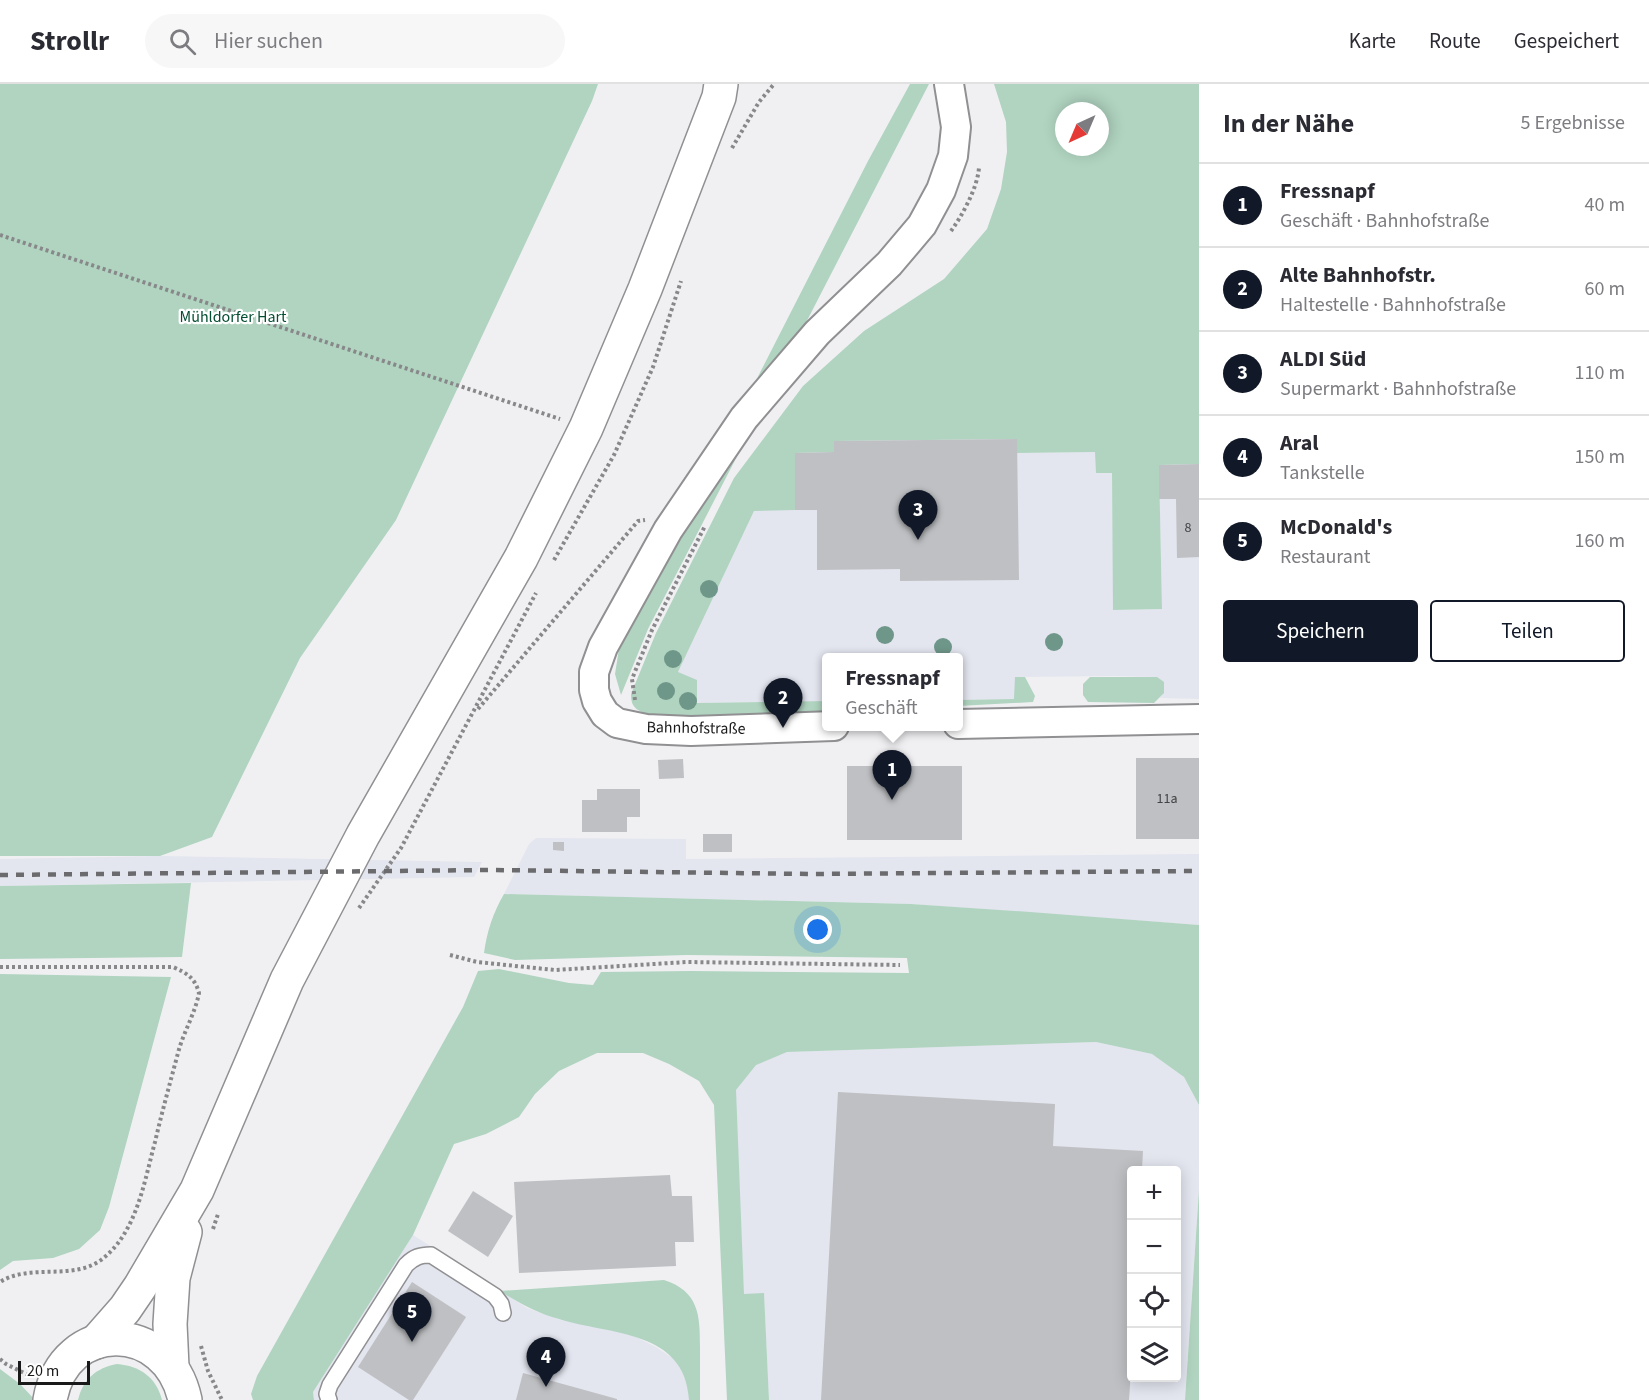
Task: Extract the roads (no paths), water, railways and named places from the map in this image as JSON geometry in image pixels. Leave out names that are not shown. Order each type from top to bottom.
[{"type":"main road","points":[[172,1367],[170,1324],[173,1278],[208,1201],[287,980],[363,835],[520,558],[586,428],[645,289],[722,88]]},
{"type":"main road","points":[[96,1342],[208,1201]]},
{"type":"main road","points":[[51,1393],[59,1372],[69,1359],[81,1349],[96,1342],[112,1339],[129,1340],[145,1345],[160,1354],[178,1377],[185,1400]]},
{"type":"street","name":"Bahnhofstraße","points":[[822,726],[691,731],[646,729],[616,723],[605,714],[597,701],[594,690],[594,672],[603,647],[668,530],[744,418],[817,333],[889,264],[922,225],[941,190],[953,156],[956,127],[949,84]]},
{"type":"street","points":[[963,724],[1199,719]]},
{"type":"lane","points":[[329,1400],[327,1394],[330,1385],[406,1265],[413,1258],[431,1255],[495,1296],[503,1312]]},
{"type":"railway","points":[[0,875],[492,870],[814,874],[1199,871]]},
{"type":"place","name":"ALDI Süd","points":[[918,540]]},
{"type":"place","name":"Alte Bahnhofstr.","points":[[783,728]]},
{"type":"place","name":"Fressnapf","points":[[892,800]]},
{"type":"place","name":"McDonald's","points":[[412,1342]]},
{"type":"place","name":"Aral","points":[[546,1387]]},
{"type":"park label","name":"Mühldorfer Hart","points":[[233,317]]}]
